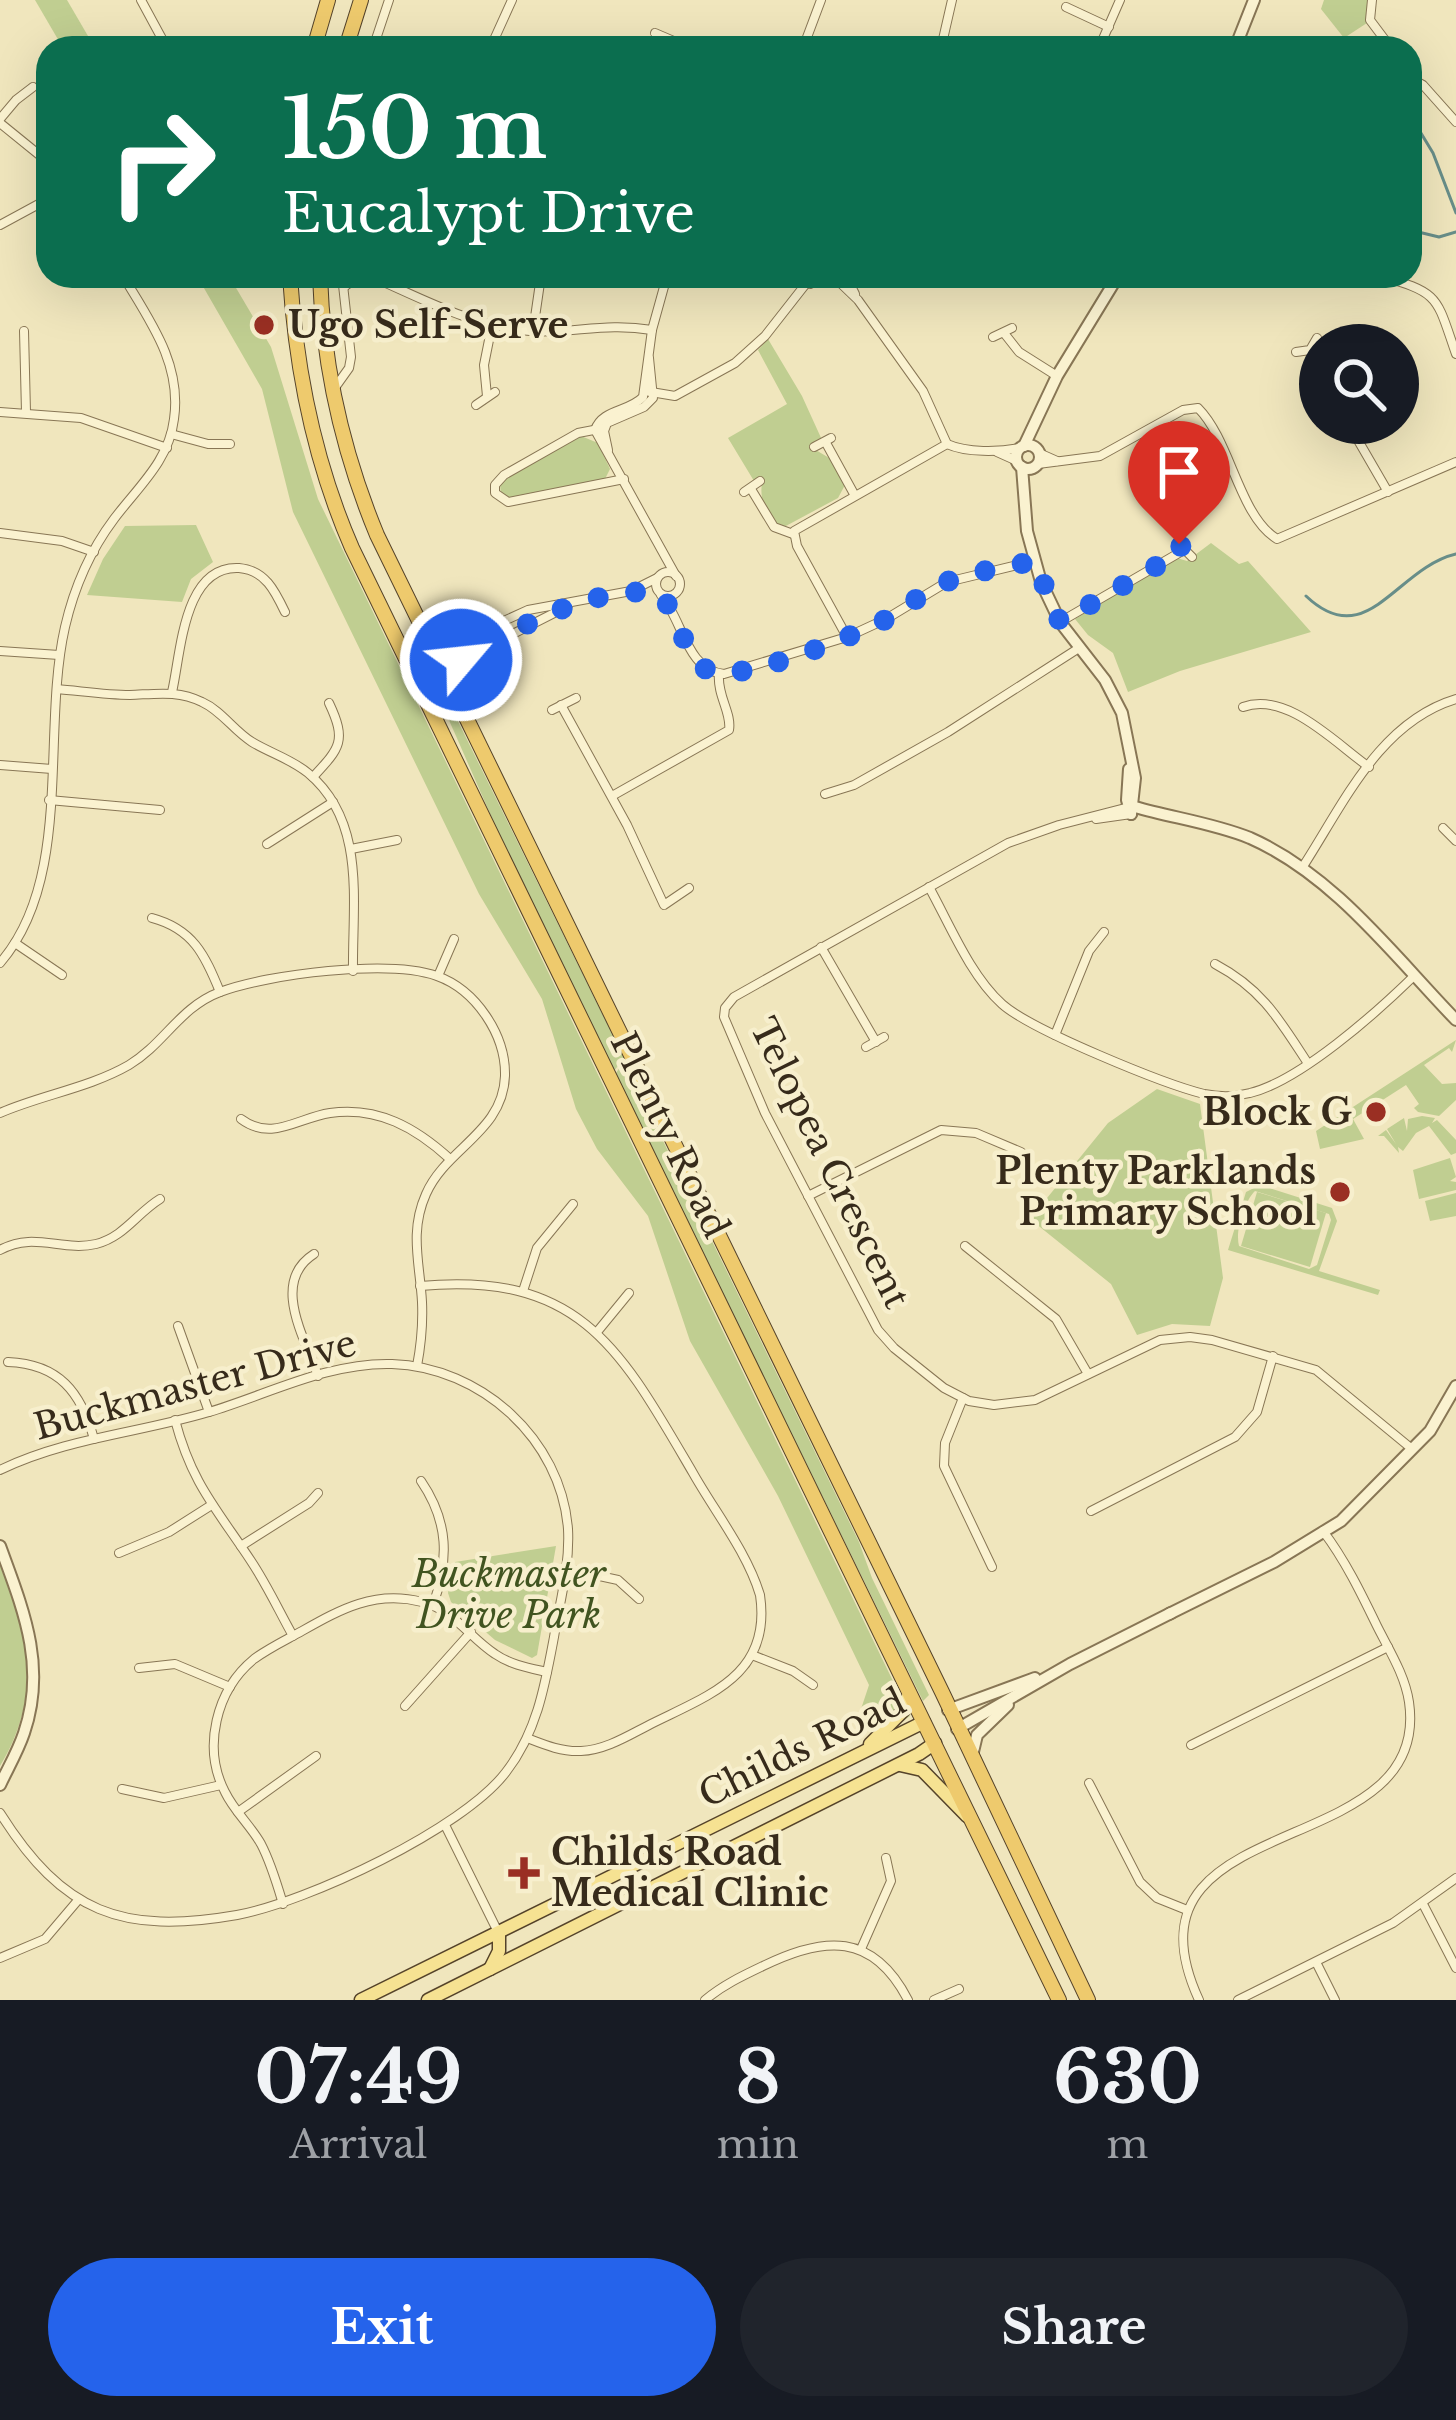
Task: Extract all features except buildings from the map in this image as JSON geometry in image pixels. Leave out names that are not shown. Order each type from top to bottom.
[{"type":"highway","points":[[318,36],[328,0]]},
{"type":"highway","points":[[350,36],[361,0]]},
{"type":"highway","name":"Plenty Road","points":[[291,288],[301,380],[327,484],[352,548],[1060,2000]]},
{"type":"highway","name":"Plenty Road","points":[[321,288],[333,390],[368,514],[1088,2000]]},
{"type":"highway","points":[[409,666],[434,653]]},
{"type":"highway","points":[[417,682],[442,670]]},
{"type":"highway","name":"Childs Road","points":[[925,1722],[948,1710]]},
{"type":"highway","name":"Childs Road","points":[[935,1743],[957,1729]]},
{"type":"main road","points":[[855,1756],[898,1717],[909,1692]]},
{"type":"main road","name":"Childs Road","points":[[361,2000],[925,1722]]},
{"type":"main road","name":"Childs Road","points":[[436,1998],[935,1743]]},
{"type":"main road","points":[[841,1763],[858,1772],[856,1786]]},
{"type":"main road","points":[[899,1765],[922,1770],[976,1827]]},
{"type":"main road","points":[[490,1969],[500,1951],[499,1933]]},
{"type":"main road","points":[[430,1967],[444,1979],[464,1982]]},
{"type":"main road","points":[[430,1967],[436,1998]]},
{"type":"street","points":[[141,0],[160,36]]},
{"type":"street","points":[[377,36],[389,0]]},
{"type":"street","points":[[496,36],[512,0]]},
{"type":"street","points":[[808,36],[821,0]]},
{"type":"street","points":[[944,36],[952,0]]},
{"type":"street","points":[[1104,36],[1120,0]]},
{"type":"street","points":[[1240,36],[1254,0]]},
{"type":"street","points":[[1372,0],[1370,20],[1382,36]]},
{"type":"street","points":[[1066,7],[1108,27]]},
{"type":"street","points":[[655,33],[662,36]]},
{"type":"street","points":[[33,87],[0,121],[36,152]]},
{"type":"street","points":[[1422,87],[1456,122]]},
{"type":"street","points":[[0,225],[36,206]]},
{"type":"street","points":[[0,963],[15,944],[40,890],[59,655],[76,589],[94,552],[167,448],[171,434],[176,391],[170,363],[129,288]]},
{"type":"street","points":[[333,390],[351,362],[344,288]]},
{"type":"street","points":[[399,288],[492,325],[533,332],[597,325],[652,330]]},
{"type":"street","points":[[533,332],[539,288]]},
{"type":"street","points":[[650,393],[652,330],[664,288]]},
{"type":"street","points":[[678,622],[680,585],[600,428],[605,415],[637,404],[650,393],[679,394],[735,362],[759,343],[804,288]]},
{"type":"street","points":[[843,288],[858,301]]},
{"type":"street","points":[[852,288],[927,397],[947,444],[955,448],[1058,461],[1100,457],[1195,407],[1207,417],[1250,503],[1274,538],[1288,537],[1456,462]]},
{"type":"street","points":[[1110,288],[1057,376],[1036,423],[1025,496],[1034,561],[1060,622],[1116,701],[1130,760],[1131,810]]},
{"type":"street","points":[[1420,288],[1432,296],[1456,354]]},
{"type":"street","points":[[476,405],[491,394],[484,364],[492,325]]},
{"type":"street","points":[[993,337],[1008,331],[1019,352],[1057,376]]},
{"type":"street","points":[[24,332],[26,412]]},
{"type":"street","points":[[0,412],[100,422],[167,448]]},
{"type":"street","points":[[600,428],[578,433],[500,478],[495,493],[508,502],[623,479]]},
{"type":"street","points":[[171,434],[208,444],[230,444]]},
{"type":"street","points":[[814,446],[828,440],[854,494]]},
{"type":"street","points":[[793,534],[802,524],[947,444]]},
{"type":"street","points":[[1360,444],[1388,492]]},
{"type":"street","points":[[760,481],[747,490],[774,527],[793,534],[847,637]]},
{"type":"street","points":[[0,533],[62,541],[94,552]]},
{"type":"street","points":[[661,548],[660,593],[699,662],[719,674],[795,656],[847,637],[947,582],[1034,561]]},
{"type":"street","points":[[1060,622],[1185,550]]},
{"type":"street","points":[[172,692],[195,595],[210,576],[233,568],[254,572],[272,586],[286,612]]},
{"type":"street","points":[[631,591],[670,572],[676,576]]},
{"type":"street","points":[[434,653],[515,615],[554,603],[631,591],[671,596],[677,592]]},
{"type":"street","points":[[442,670],[575,602]]},
{"type":"street","points":[[825,794],[854,785],[936,738],[1079,648]]},
{"type":"street","points":[[0,651],[59,655]]},
{"type":"street","points":[[612,796],[729,730],[719,698],[719,674]]},
{"type":"street","points":[[56,689],[131,695],[172,692],[216,710],[249,740],[313,777],[333,802],[351,849],[353,971]]},
{"type":"street","points":[[576,698],[557,708],[612,796],[664,905]]},
{"type":"street","points":[[1300,866],[1402,726],[1456,699]]},
{"type":"street","points":[[1243,707],[1262,702],[1280,706],[1369,766]]},
{"type":"street","points":[[313,777],[340,741],[329,703]]},
{"type":"street","points":[[0,764],[52,769]]},
{"type":"street","points":[[49,800],[160,810]]},
{"type":"street","points":[[267,844],[333,802]]},
{"type":"street","name":"Telopea Crescent","points":[[963,1398],[882,1336],[761,1105],[724,1012],[740,993],[1008,843],[1089,819],[1113,820],[1131,810],[1232,831],[1300,866],[1342,902],[1456,1020]]},
{"type":"street","points":[[1444,828],[1456,841]]},
{"type":"street","points":[[351,849],[397,840]]},
{"type":"street","points":[[929,887],[990,992],[1020,1018],[1183,1087],[1216,1096],[1257,1091],[1307,1062],[1366,1022],[1414,976]]},
{"type":"street","points":[[654,916],[689,889]]},
{"type":"street","points":[[152,918],[191,937],[220,992]]},
{"type":"street","points":[[1055,1035],[1089,951],[1104,932]]},
{"type":"street","points":[[438,976],[454,939]]},
{"type":"street","points":[[15,944],[62,975]]},
{"type":"street","points":[[821,947],[880,1040],[866,1047]]},
{"type":"street","points":[[1215,964],[1255,988],[1307,1062]]},
{"type":"street","points":[[0,1114],[123,1068],[143,1055],[186,1010],[220,992],[275,976],[416,971],[438,976],[466,992],[497,1036],[505,1072],[491,1120],[450,1159],[427,1192],[417,1221],[422,1325],[417,1366]]},
{"type":"street","points":[[241,1119],[267,1131],[334,1112],[378,1115],[416,1131],[450,1159]]},
{"type":"street","points":[[808,1196],[941,1130],[976,1133],[1022,1152]]},
{"type":"street","points":[[0,1250],[30,1240],[97,1244],[119,1234],[160,1198]]},
{"type":"street","points":[[523,1291],[537,1248],[574,1204]]},
{"type":"street","points":[[964,1246],[1056,1319],[1088,1374]]},
{"type":"street","points":[[314,1254],[296,1269],[291,1293],[318,1376]]},
{"type":"street","points":[[420,1286],[469,1283],[523,1291],[563,1308],[596,1332],[640,1382],[753,1578],[762,1618],[752,1655],[721,1688],[602,1747],[567,1750],[527,1738]]},
{"type":"street","points":[[596,1332],[629,1293]]},
{"type":"street","points":[[178,1326],[209,1412]]},
{"type":"street","points":[[992,1568],[944,1466],[945,1443],[963,1398],[1015,1405],[1036,1400],[1147,1345],[1180,1336],[1273,1356],[1325,1375],[1414,1446]]},
{"type":"street","points":[[1091,1510],[1235,1437],[1256,1412],[1273,1356]]},
{"type":"street","points":[[8,1361],[34,1364],[63,1379],[84,1407],[94,1439]]},
{"type":"street","name":"Buckmaster Drive","points":[[1,1470],[44,1450],[209,1412],[318,1376],[369,1364],[417,1366],[456,1377],[487,1394],[532,1438],[562,1497],[568,1531],[548,1672],[527,1738],[494,1786],[445,1825],[283,1904],[201,1922],[164,1924],[118,1917],[79,1899],[44,1871],[3,1819]]},
{"type":"street","points":[[957,1729],[1322,1532],[1361,1501],[1414,1446],[1450,1405],[1456,1386]]},
{"type":"street","points":[[175,1420],[186,1461],[210,1506],[241,1546],[293,1636]]},
{"type":"street","points":[[421,1481],[444,1531],[446,1557],[433,1605]]},
{"type":"street","points":[[241,1546],[309,1503],[318,1492]]},
{"type":"street","points":[[119,1553],[169,1532],[210,1506]]},
{"type":"street","points":[[1199,2000],[1182,1954],[1181,1929],[1200,1888],[1220,1870],[1360,1800],[1391,1772],[1404,1749],[1410,1712],[1407,1689],[1322,1532]]},
{"type":"street","points":[[0,1546],[29,1626],[34,1659],[28,1721],[0,1785]]},
{"type":"street","points":[[566,1569],[618,1580],[639,1599]]},
{"type":"street","points":[[283,1904],[262,1846],[221,1785],[215,1761],[214,1733],[230,1687],[255,1659],[367,1600],[395,1597],[433,1605],[507,1660],[548,1672]]},
{"type":"street","points":[[405,1706],[471,1632]]},
{"type":"street","points":[[1191,1745],[1388,1647]]},
{"type":"street","points":[[752,1655],[794,1671],[813,1685]]},
{"type":"street","points":[[139,1668],[175,1664],[230,1687]]},
{"type":"street","points":[[948,1710],[1070,1664]]},
{"type":"street","points":[[972,1759],[977,1736],[1019,1694]]},
{"type":"street","points":[[238,1812],[316,1756]]},
{"type":"street","points":[[1089,1783],[1140,1882],[1157,1898],[1187,1910]]},
{"type":"street","points":[[122,1789],[164,1798],[221,1785]]},
{"type":"street","points":[[445,1825],[499,1933]]},
{"type":"street","points":[[861,1948],[891,1881],[886,1858]]},
{"type":"street","points":[[1238,2000],[1424,1904],[1456,1878]]},
{"type":"street","points":[[0,1958],[45,1939],[79,1899]]},
{"type":"street","points":[[1424,1904],[1456,1968]]},
{"type":"street","points":[[705,2000],[742,1976],[806,1947],[836,1944],[861,1948],[898,1980],[908,2000]]},
{"type":"street","points":[[1316,1962],[1335,2000]]},
{"type":"street","points":[[934,2000],[958,1989]]},
{"type":"green space","points":[[35,0],[67,0],[88,36],[56,36]]},
{"type":"green space","points":[[1324,0],[1369,0],[1367,23],[1347,36],[1321,9]]},
{"type":"green space","points":[[204,288],[236,288],[271,347],[318,499],[910,1716],[903,1721],[861,1709],[869,1685],[778,1496],[690,1341],[648,1216],[597,1149],[576,1109],[542,999],[479,894],[293,512],[262,389]]},
{"type":"green space","points":[[768,339],[822,440],[813,443],[814,449],[831,459],[845,485],[838,498],[784,527],[769,514],[762,483],[754,481],[728,438],[787,404],[758,350]]},
{"type":"green space","points":[[581,436],[598,443],[610,469],[605,479],[510,498],[501,494],[505,478]]},
{"type":"green space","points":[[196,525],[213,562],[191,579],[182,602],[87,595],[125,526]]},
{"type":"green space","points":[[1211,543],[1239,564],[1248,561],[1311,632],[1180,671],[1128,692],[1113,653],[1075,619],[1177,558],[1187,561]]},
{"type":"green space","points":[[444,693],[624,1058],[614,1071],[495,825],[438,695]]},
{"type":"green space","points":[[1456,1040],[1452,1052],[1449,1048],[1424,1065],[1442,1084],[1456,1083],[1456,1100],[1439,1116],[1418,1112],[1414,1108],[1419,1104],[1406,1085],[1353,1119],[1364,1139],[1320,1149],[1316,1131]]},
{"type":"green space","points":[[624,1061],[859,1542],[929,1695],[923,1701],[624,1093],[616,1073]]},
{"type":"green space","points":[[1157,1089],[1200,1104],[1223,1278],[1210,1326],[1172,1324],[1137,1335],[1111,1284],[1030,1219],[1108,1123]]},
{"type":"green space","points":[[1404,1118],[1407,1131],[1408,1119],[1435,1118],[1432,1123],[1437,1120],[1456,1140],[1456,1153],[1451,1155],[1429,1126],[1416,1133],[1403,1151],[1398,1147],[1399,1153],[1384,1136],[1378,1136],[1386,1130],[1396,1144],[1387,1129]]},
{"type":"green space","points":[[1450,1158],[1456,1177],[1450,1181],[1456,1182],[1456,1190],[1419,1199],[1413,1170]]},
{"type":"green space","points":[[1260,1185],[1332,1208],[1337,1221],[1319,1271],[1380,1290],[1378,1295],[1228,1250],[1246,1192]],"holes":[[[1255,1191],[1329,1214],[1317,1265],[1309,1269],[1239,1246],[1241,1217]]]},
{"type":"green space","points":[[1257,1192],[1326,1213],[1310,1267],[1241,1246]]},
{"type":"green space","points":[[1456,1193],[1456,1216],[1430,1221],[1425,1201]]},
{"type":"green space","name":"Buckmaster Drive Park","points":[[556,1546],[537,1655],[532,1658],[495,1640],[451,1602],[448,1593],[455,1562]]},
{"type":"green space","points":[[0,1565],[18,1618],[27,1666],[22,1715],[0,1766]]},
{"type":"waterway","points":[[1422,135],[1456,213]]},
{"type":"waterway","points":[[1422,233],[1439,237],[1456,232]]},
{"type":"waterway","points":[[1306,596],[1327,611],[1347,616],[1364,612],[1435,562],[1456,554]]},
{"type":"place","name":"Ugo Self-Serve","points":[[264,325]]},
{"type":"place","name":"Block G","points":[[1376,1112]]},
{"type":"place","name":"Plenty Parklands Primary School","points":[[1340,1192]]},
{"type":"place","name":"Childs Road Medical Clinic","points":[[524,1873]]},
{"type":"route","points":[[461,660],[575,602],[631,591],[658,592],[703,667],[729,674],[795,656],[868,628],[957,578],[1034,561],[1060,622],[1184,550],[1179,544]]}]
